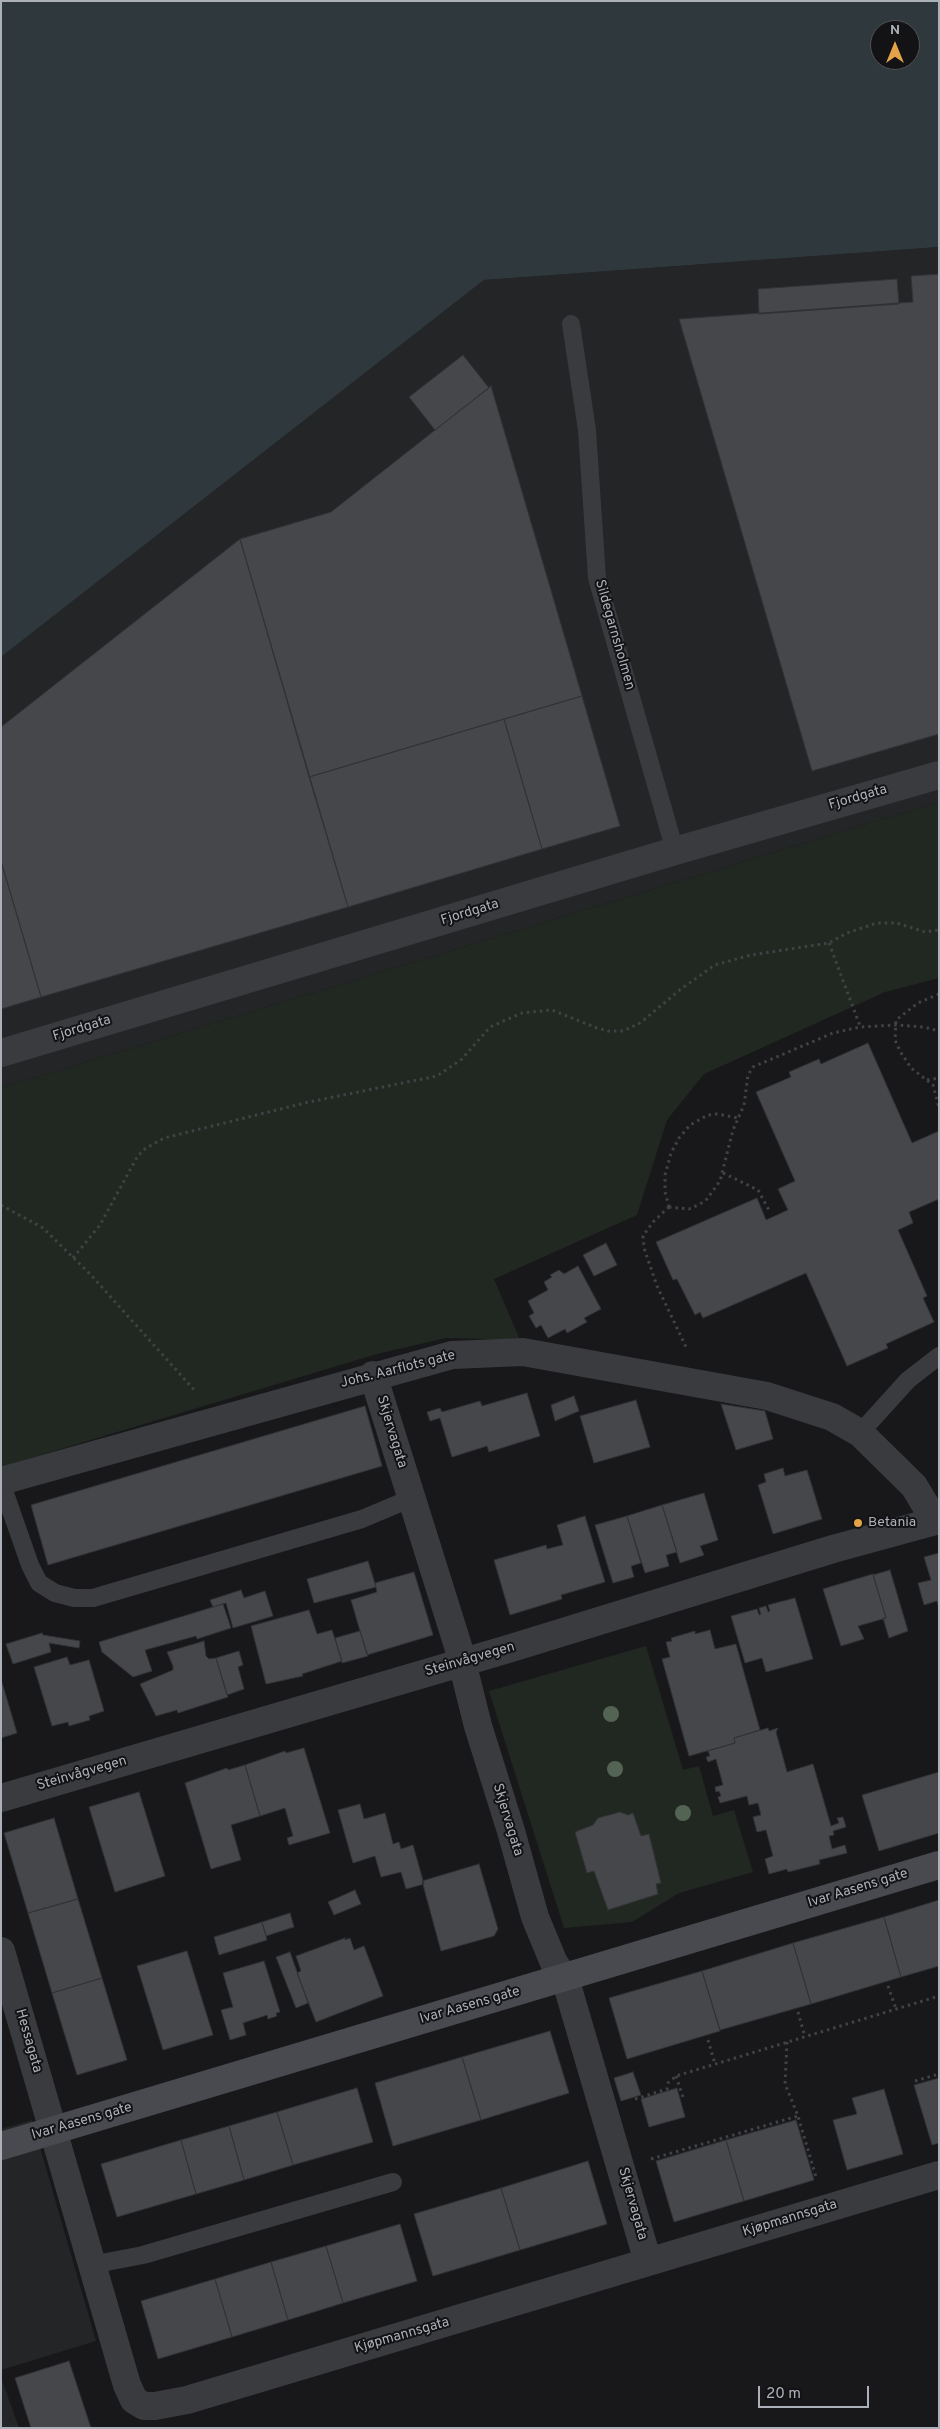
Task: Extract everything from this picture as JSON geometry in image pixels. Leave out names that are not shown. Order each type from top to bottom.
[{"type":"main road","name":"Ivar Aasens gate","points":[[1,2146],[939,1865]]},
{"type":"street","name":"Fjordgata","points":[[1,1053],[675,851],[939,775]]},
{"type":"street","name":"Johs. Aarflots gate","points":[[1,1482],[373,1375],[452,1355],[523,1352],[768,1396],[800,1405],[832,1418],[860,1433],[914,1486],[937,1520]]},
{"type":"street","name":"Skjervagata","points":[[373,1375],[460,1654],[478,1726],[511,1831],[535,1917],[554,1963],[565,1978],[648,2262]]},
{"type":"street","name":"Steinvågvegen","points":[[1,1798],[460,1654],[937,1520]]},
{"type":"street","name":"Hessagata","points":[[1,1951],[54,2130]]},
{"type":"street","name":"Kjøpmannsgata","points":[[54,2130],[91,2265],[127,2385],[134,2400],[144,2406],[188,2400],[939,2175]]},
{"type":"lane","name":"Sildegarnsholmen","points":[[571,324],[587,430],[597,578],[675,851]]},
{"type":"lane","points":[[860,1433],[908,1380],[939,1356]]},
{"type":"lane","points":[[1,1482],[30,1565],[39,1583],[55,1593],[74,1598],[93,1598],[352,1522],[412,1498]]},
{"type":"lane","points":[[91,2265],[144,2255],[393,2182]]},
{"type":"path","points":[[73,1258],[100,1225],[136,1159],[143,1150],[164,1138],[309,1102],[438,1076],[462,1060],[490,1026],[522,1014],[552,1010],[597,1028],[608,1031],[623,1031],[640,1023],[681,989],[715,965],[751,955],[829,943],[847,933],[877,923],[897,923],[925,932],[939,930]]},
{"type":"path","points":[[829,943],[860,1026]]},
{"type":"path","points":[[939,994],[918,1003],[896,1020],[895,1040],[911,1068],[933,1085],[939,1108]]},
{"type":"path","points":[[698,1383],[693,1364],[657,1286],[644,1248],[643,1236],[653,1222],[669,1207],[689,1209],[700,1204],[714,1189],[723,1173],[738,1118],[744,1105],[748,1075],[753,1067],[833,1033],[860,1026],[924,1026],[939,1031]]},
{"type":"path","points":[[926,1080],[939,1078]]},
{"type":"path","points":[[669,1207],[665,1192],[665,1175],[671,1153],[679,1138],[690,1125],[708,1115],[716,1114],[738,1118]]},
{"type":"path","points":[[723,1173],[758,1190],[770,1212]]},
{"type":"path","points":[[1,1206],[43,1228],[73,1258],[176,1368],[202,1400],[212,1421]]},
{"type":"path","points":[[888,1986],[896,2009]]},
{"type":"path","points":[[604,2109],[666,2089],[668,2082],[676,2076],[939,1996]]},
{"type":"path","points":[[798,2012],[806,2036]]},
{"type":"path","points":[[708,2040],[715,2064]]},
{"type":"path","points":[[787,2042],[785,2084],[798,2116],[816,2177]]},
{"type":"path","points":[[914,2081],[939,2074]]},
{"type":"path","points":[[676,2076],[683,2098]]},
{"type":"path","points":[[622,2168],[798,2116]]},
{"type":"shaded area","points":[[1,1],[939,1],[939,247],[484,280],[1,657]]},
{"type":"shaded area","points":[[939,247],[939,802],[1,1088],[1,657],[484,280]]},
{"type":"shaded area","points":[[939,802],[939,978],[885,992],[704,1074],[667,1120],[637,1215],[494,1279],[520,1340],[446,1338],[377,1354],[1,1467],[1,1088]]},
{"type":"shaded area","points":[[646,1646],[683,1770],[699,1766],[713,1816],[734,1810],[753,1872],[679,1893],[632,1922],[564,1928],[489,1691]]},
{"type":"shaded area","points":[[32,2120],[96,2341],[1,2370],[1,2129]]},
{"type":"shaded area","points":[[1,2377],[19,2428],[1,2428]]},
{"type":"building","points":[[939,274],[939,734],[812,771],[679,319],[913,302],[911,276]]},
{"type":"building","points":[[897,279],[899,304],[759,314],[758,289]]},
{"type":"building","points":[[463,355],[489,388],[435,430],[409,397]]},
{"type":"building","points":[[491,386],[582,696],[309,777],[240,539],[331,512]]},
{"type":"building","points":[[240,539],[348,907],[41,997],[1,861],[1,727]]},
{"type":"building","points":[[582,696],[620,826],[542,849],[504,719]]},
{"type":"building","points":[[504,719],[542,849],[348,907],[309,777]]},
{"type":"building","points":[[1,861],[41,997],[1,1009]]},
{"type":"building","points":[[868,1043],[912,1143],[939,1131],[939,1199],[909,1212],[913,1223],[898,1230],[927,1296],[923,1298],[934,1322],[886,1344],[888,1348],[847,1366],[806,1273],[703,1318],[700,1312],[695,1315],[677,1279],[673,1280],[656,1242],[757,1198],[766,1220],[788,1210],[778,1189],[795,1181],[756,1092],[791,1077],[789,1072],[819,1059],[821,1064]]},
{"type":"building","points":[[606,1243],[617,1265],[594,1276],[583,1255]]},
{"type":"building","points":[[578,1266],[601,1309],[584,1318],[587,1322],[567,1333],[565,1329],[548,1338],[541,1325],[536,1328],[529,1316],[534,1313],[528,1301],[548,1290],[544,1282],[552,1277],[550,1275],[559,1270],[564,1274]]},
{"type":"building","points":[[527,1393],[540,1436],[489,1452],[487,1446],[452,1457],[440,1418],[430,1421],[427,1412],[440,1408],[442,1412],[480,1401],[482,1406]]},
{"type":"building","points":[[574,1396],[579,1411],[555,1421],[551,1405]]},
{"type":"building","points":[[636,1400],[650,1447],[594,1463],[580,1416]]},
{"type":"building","points":[[721,1404],[765,1411],[773,1439],[736,1450]]},
{"type":"building","points":[[365,1406],[382,1466],[48,1565],[31,1505]]},
{"type":"building","points":[[783,1468],[785,1476],[807,1470],[822,1519],[773,1534],[758,1485],[766,1482],[764,1474]]},
{"type":"building","points":[[704,1493],[718,1540],[700,1546],[704,1555],[680,1563],[662,1505]]},
{"type":"building","points":[[662,1505],[677,1552],[666,1555],[669,1566],[645,1573],[627,1516]]},
{"type":"building","points":[[585,1516],[605,1582],[561,1595],[562,1599],[510,1615],[494,1560],[546,1545],[547,1549],[563,1545],[557,1525]]},
{"type":"building","points":[[627,1516],[641,1563],[631,1566],[634,1577],[613,1583],[595,1525]]},
{"type":"building","points":[[939,1553],[939,1608],[937,1601],[924,1605],[918,1583],[931,1580],[924,1557]]},
{"type":"building","points":[[368,1561],[376,1587],[314,1603],[307,1579]]},
{"type":"building","points":[[890,1570],[908,1631],[889,1638],[883,1618],[886,1618],[873,1575]]},
{"type":"building","points":[[414,1572],[433,1635],[367,1655],[351,1600],[377,1592],[375,1583]]},
{"type":"building","points":[[873,1574],[886,1618],[858,1626],[864,1639],[841,1646],[823,1589]]},
{"type":"building","points":[[241,1590],[244,1598],[265,1591],[273,1616],[233,1628],[226,1603],[213,1607],[210,1600]]},
{"type":"building","points":[[795,1598],[813,1659],[766,1672],[762,1658],[745,1663],[731,1616],[757,1609],[759,1615],[761,1614],[759,1608],[766,1606],[768,1612],[770,1611],[768,1605]]},
{"type":"building","points":[[223,1604],[231,1628],[197,1639],[196,1636],[145,1650],[152,1671],[133,1677],[102,1652],[99,1642]]},
{"type":"building","points":[[309,1610],[317,1634],[332,1630],[342,1661],[302,1674],[303,1676],[266,1684],[251,1626]]},
{"type":"building","points":[[710,1630],[715,1649],[736,1644],[760,1730],[734,1738],[735,1743],[689,1756],[662,1659],[670,1657],[666,1642],[672,1641],[671,1638],[695,1631],[695,1634]]},
{"type":"building","points":[[360,1631],[368,1656],[342,1663],[335,1638]]},
{"type":"building","points":[[42,1633],[43,1635],[80,1641],[79,1648],[49,1643],[51,1652],[13,1664],[6,1644]]},
{"type":"building","points":[[204,1641],[206,1656],[209,1659],[216,1658],[228,1697],[178,1713],[177,1710],[156,1716],[140,1684],[173,1670],[167,1652]]},
{"type":"building","points":[[239,1651],[243,1665],[238,1667],[244,1689],[227,1695],[216,1658]]},
{"type":"building","points":[[67,1657],[70,1665],[89,1660],[104,1711],[89,1716],[90,1720],[69,1726],[68,1722],[52,1726],[34,1667]]},
{"type":"building","points":[[1,1679],[17,1733],[1,1738]]},
{"type":"building","points":[[768,1728],[769,1731],[778,1728],[776,1732],[787,1772],[813,1764],[831,1826],[839,1823],[837,1818],[843,1817],[846,1827],[833,1831],[834,1835],[829,1836],[832,1849],[845,1845],[847,1853],[819,1860],[820,1864],[788,1872],[787,1869],[769,1874],[765,1859],[773,1856],[766,1830],[757,1832],[753,1817],[761,1815],[758,1803],[749,1805],[747,1796],[720,1803],[718,1797],[721,1796],[719,1791],[716,1792],[715,1787],[723,1785],[716,1759],[708,1762],[706,1757],[710,1756],[708,1751],[735,1743],[734,1738]]},
{"type":"building","points":[[304,1748],[330,1833],[289,1845],[287,1838],[293,1836],[285,1808],[260,1816],[245,1765],[285,1751],[286,1753]]},
{"type":"building","points":[[245,1765],[260,1816],[231,1825],[241,1860],[211,1869],[185,1783],[227,1768],[228,1770]]},
{"type":"building","points":[[939,1772],[939,1833],[879,1851],[862,1795]]},
{"type":"building","points":[[139,1792],[165,1876],[115,1892],[89,1807]]},
{"type":"building","points":[[360,1804],[364,1819],[385,1813],[393,1844],[399,1842],[401,1849],[413,1845],[424,1884],[406,1889],[401,1872],[381,1877],[375,1856],[353,1863],[338,1810]]},
{"type":"building","points":[[620,1812],[628,1815],[633,1813],[641,1836],[649,1834],[661,1883],[656,1884],[658,1894],[608,1910],[594,1871],[587,1873],[575,1832],[593,1825],[598,1818]]},
{"type":"building","points":[[54,1818],[78,1899],[28,1913],[4,1833]]},
{"type":"building","points":[[479,1864],[498,1929],[494,1936],[441,1951],[422,1881]]},
{"type":"building","points":[[355,1890],[361,1904],[334,1915],[328,1902]]},
{"type":"building","points":[[78,1899],[102,1978],[52,1993],[28,1913]]},
{"type":"building","points":[[939,1900],[939,1966],[901,1977],[884,1917]]},
{"type":"building","points":[[290,1913],[294,1927],[266,1936],[262,1922]]},
{"type":"building","points":[[884,1917],[901,1977],[811,2004],[793,1943]]},
{"type":"building","points":[[262,1922],[267,1940],[219,1955],[214,1937]]},
{"type":"building","points":[[345,1938],[345,1940],[350,1938],[354,1950],[364,1946],[383,1996],[316,2022],[297,1973],[301,1971],[296,1956]]},
{"type":"building","points":[[793,1943],[811,2004],[720,2030],[702,1971]]},
{"type":"building","points":[[187,1951],[213,2035],[163,2050],[137,1966]]},
{"type":"building","points":[[290,1952],[308,2003],[296,2008],[276,1957]]},
{"type":"building","points":[[264,1961],[280,2012],[276,2013],[277,2016],[268,2019],[267,2015],[243,2023],[246,2035],[230,2040],[221,2010],[233,2007],[223,1973]]},
{"type":"building","points":[[702,1971],[720,2031],[627,2059],[609,1998]]},
{"type":"building","points":[[102,1978],[127,2060],[77,2075],[52,1993]]},
{"type":"building","points":[[550,2031],[569,2093],[481,2120],[462,2057]]},
{"type":"building","points":[[462,2057],[481,2120],[393,2146],[375,2083]]},
{"type":"building","points":[[633,2072],[641,2095],[621,2101],[614,2078]]},
{"type":"building","points":[[939,2078],[939,2143],[932,2145],[914,2085]]},
{"type":"building","points":[[357,2088],[373,2142],[293,2165],[277,2112]]},
{"type":"building","points":[[677,2088],[685,2117],[649,2127],[641,2099]]},
{"type":"building","points":[[884,2089],[903,2154],[847,2170],[833,2120],[857,2114],[852,2098]]},
{"type":"building","points":[[277,2112],[293,2165],[244,2180],[229,2126]]},
{"type":"building","points":[[796,2120],[814,2180],[744,2201],[726,2140]]},
{"type":"building","points":[[229,2126],[244,2180],[196,2194],[181,2140]]},
{"type":"building","points":[[181,2140],[196,2194],[117,2217],[101,2164]]},
{"type":"building","points":[[726,2140],[744,2201],[674,2222],[656,2161]]},
{"type":"building","points":[[588,2161],[607,2224],[520,2250],[501,2188]]},
{"type":"building","points":[[501,2188],[520,2250],[433,2276],[414,2214]]},
{"type":"building","points":[[400,2224],[417,2281],[343,2303],[326,2246]]},
{"type":"building","points":[[326,2246],[343,2303],[288,2320],[271,2262]]},
{"type":"building","points":[[271,2262],[288,2320],[232,2337],[215,2279]]},
{"type":"building","points":[[215,2279],[232,2337],[158,2359],[141,2301]]},
{"type":"building","points":[[69,2361],[91,2428],[31,2428],[15,2378]]},
{"type":"place","name":"Betania","points":[[858,1523]]}]
